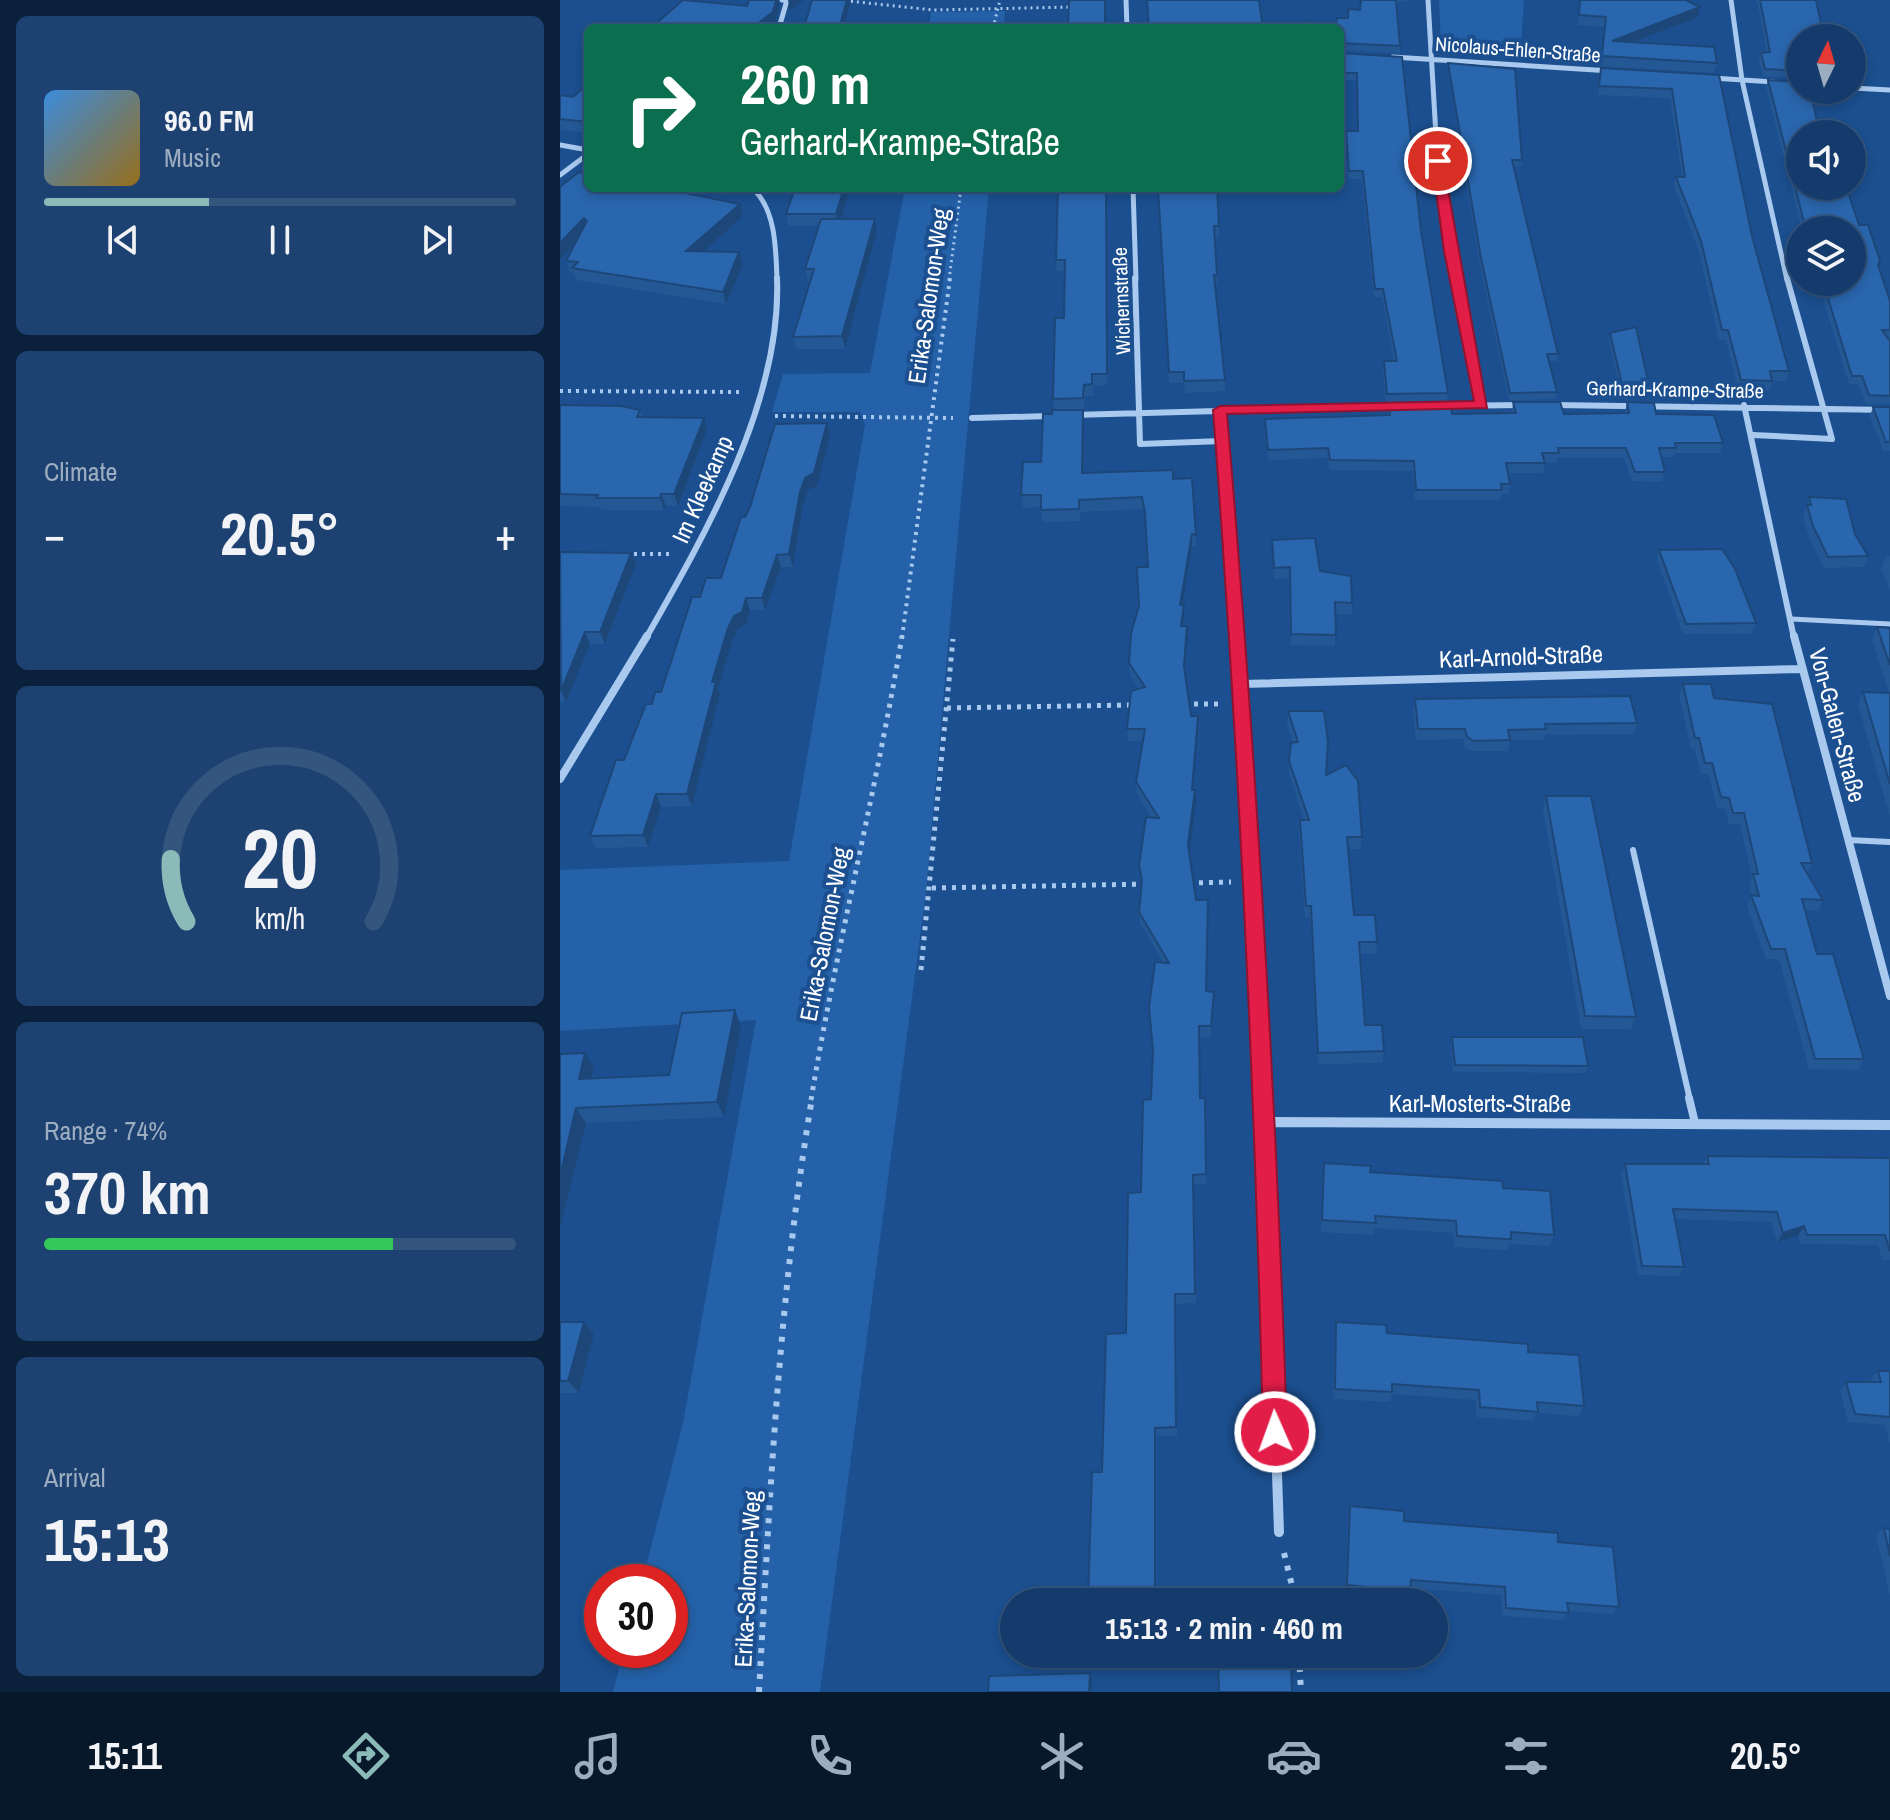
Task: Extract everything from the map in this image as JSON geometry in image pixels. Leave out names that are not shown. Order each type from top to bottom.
[{"type":"street","points":[[780,24],[785,0]]},
{"type":"street","points":[[1126,0],[1127,24]]},
{"type":"street","points":[[1428,0],[1431,111],[1446,221],[1482,405]]},
{"type":"street","points":[[1731,0],[1742,80],[1746,85],[1781,257],[1825,408]]},
{"type":"street","name":"Nicolaus-Ehlen-Straße","points":[[1384,57],[1621,72]]},
{"type":"street","points":[[1697,77],[1786,83]]},
{"type":"street","points":[[1866,89],[1890,90]]},
{"type":"street","points":[[560,145],[584,151]]},
{"type":"street","points":[[560,175],[584,155]]},
{"type":"street","name":"Im Kleekamp","points":[[560,779],[693,554],[754,416],[777,317],[778,279],[775,237],[757,192]]},
{"type":"street","name":"Wichernstraße","points":[[1133,192],[1140,414]]},
{"type":"street","points":[[1436,406],[1529,405]]},
{"type":"street","name":"Gerhard-Krampe-Straße","points":[[1544,405],[1744,405],[1890,410]]},
{"type":"street","name":"Von-Galen-Straße","points":[[1744,405],[1753,435],[1801,669],[1890,996]]},
{"type":"street","points":[[972,418],[1405,406]]},
{"type":"street","name":"Gerhard-Krampe-Straße","points":[[1753,435],[1832,439],[1825,408]]},
{"type":"street","points":[[1220,410],[1242,684],[1249,882],[1266,1122],[1279,1532]]},
{"type":"street","points":[[1140,414],[1140,444],[1222,441]]},
{"type":"street","name":"Karl-Arnold-Straße","points":[[1242,684],[1801,669]]},
{"type":"street","name":"Karl-Mosterts-Straße","points":[[1266,1122],[1890,1125]]},
{"type":"lane","name":"Von-Galen-Straße","points":[[1791,619],[1890,624]]},
{"type":"lane","name":"Von-Galen-Straße","points":[[1848,840],[1890,842]]},
{"type":"lane","points":[[1633,850],[1695,1123]]},
{"type":"path","points":[[839,0],[933,10],[1082,7]]},
{"type":"path","points":[[994,24],[1000,0]]},
{"type":"path","name":"Erika-Salomon-Weg","points":[[759,1692],[773,1434],[788,1266],[804,1145],[834,963],[886,731],[910,588],[960,192]]},
{"type":"path","points":[[560,391],[760,392]]},
{"type":"path","points":[[754,416],[972,418]]},
{"type":"path","points":[[619,554],[693,554]]},
{"type":"path","points":[[921,970],[932,888],[953,639]]},
{"type":"path","points":[[1180,704],[1242,703]]},
{"type":"path","points":[[947,708],[1149,705]]},
{"type":"path","points":[[1186,883],[1249,882]]},
{"type":"path","points":[[932,888],[1154,884]]},
{"type":"path","points":[[1279,1532],[1293,1588]]},
{"type":"path","points":[[1300,1668],[1301,1692]]},
{"type":"shaded area","points":[[1439,0],[1524,0],[1520,58],[1450,54],[1441,48]]},
{"type":"shaded area","points":[[1005,11],[1004,24],[930,24],[931,12]]},
{"type":"shaded area","points":[[904,192],[989,192],[926,892],[820,1692],[613,1692],[619,1668],[688,1668],[688,1564],[647,1564],[683,1423],[756,1020],[560,1031],[560,870],[789,861],[865,424],[860,412],[772,412],[783,374],[870,373]]},
{"type":"building","points":[[683,0],[747,6],[749,0],[776,0],[773,12],[757,24],[656,24]]},
{"type":"building","points":[[812,0],[847,0],[840,24],[805,24]]},
{"type":"building","points":[[1069,0],[1105,0],[1105,24],[1068,24]]},
{"type":"building","points":[[1147,0],[1259,0],[1262,24],[1149,24]]},
{"type":"building","points":[[1361,0],[1396,0],[1400,46],[1344,43],[1344,24],[1304,24],[1336,23],[1337,18],[1348,18],[1348,9],[1360,10]]},
{"type":"building","points":[[1580,0],[1686,0],[1700,7],[1612,41],[1714,47],[1717,63],[1602,56],[1606,17],[1579,15]]},
{"type":"building","points":[[1760,0],[1816,0],[1821,24],[1786,24],[1786,70],[1765,69],[1761,53],[1770,52]]},
{"type":"building","points":[[1344,53],[1402,57],[1421,231],[1448,393],[1387,394],[1384,361],[1397,361],[1383,289],[1375,289],[1363,171],[1349,171],[1346,131],[1358,131],[1357,73],[1344,73]]},
{"type":"building","points":[[1448,63],[1515,69],[1522,160],[1512,160],[1558,354],[1547,354],[1557,392],[1510,393],[1481,258]]},
{"type":"building","points":[[1601,68],[1719,75],[1752,236],[1789,371],[1770,371],[1772,381],[1741,380],[1728,330],[1722,330],[1701,241],[1676,177],[1685,177],[1672,89],[1599,86]]},
{"type":"building","points":[[1768,80],[1786,81],[1786,104],[1813,104],[1817,120],[1786,120],[1786,151]]},
{"type":"building","points":[[584,87],[584,122],[560,119],[560,95],[573,97]]},
{"type":"building","points":[[579,172],[584,173],[584,192],[680,192],[740,204],[686,251],[739,252],[723,292],[572,268],[578,262],[566,261],[587,221],[584,218],[560,243],[560,187]]},
{"type":"building","points":[[794,192],[843,192],[836,214],[786,214]]},
{"type":"building","points":[[1058,192],[1106,192],[1107,374],[1092,374],[1092,384],[1084,385],[1083,398],[1053,399],[1055,318],[1064,318],[1065,260],[1056,260]]},
{"type":"building","points":[[1158,192],[1217,192],[1219,226],[1214,226],[1217,275],[1214,275],[1225,380],[1184,381],[1184,372],[1169,372]]},
{"type":"building","points":[[1798,200],[1851,200],[1856,216],[1802,216]]},
{"type":"building","points":[[821,219],[875,219],[842,336],[793,337],[814,269],[805,269]]},
{"type":"building","points":[[1868,225],[1890,301],[1890,330],[1882,330],[1890,341],[1890,396],[1869,395],[1862,376],[1852,376],[1827,296],[1866,296]]},
{"type":"building","points":[[1636,327],[1651,394],[1624,393],[1610,333]]},
{"type":"building","points":[[1513,402],[1560,402],[1564,414],[1629,413],[1627,402],[1654,403],[1656,414],[1714,415],[1723,443],[1675,443],[1676,448],[1659,448],[1665,472],[1635,472],[1626,448],[1558,448],[1559,453],[1542,453],[1545,463],[1506,463],[1510,484],[1501,484],[1502,490],[1416,490],[1414,461],[1330,460],[1328,448],[1268,450],[1265,419],[1390,415],[1389,405],[1450,404],[1452,414],[1516,413]]},
{"type":"building","points":[[560,405],[621,406],[640,410],[637,417],[704,418],[674,494],[661,494],[660,498],[596,498],[598,495],[560,494]]},
{"type":"building","points":[[1873,407],[1890,407],[1890,442],[1886,442]]},
{"type":"building","points":[[1052,410],[1083,410],[1082,473],[1173,470],[1173,479],[1192,478],[1196,535],[1192,534],[1180,605],[1184,605],[1181,626],[1187,626],[1184,666],[1191,716],[1198,716],[1192,790],[1195,790],[1188,844],[1196,900],[1208,900],[1206,991],[1214,992],[1211,1026],[1199,1026],[1200,1098],[1205,1098],[1206,1174],[1193,1175],[1195,1294],[1175,1294],[1176,1427],[1155,1428],[1155,1588],[1088,1588],[1092,1472],[1102,1472],[1106,1334],[1126,1333],[1128,1193],[1141,1192],[1143,1100],[1151,1099],[1153,1051],[1149,1007],[1155,962],[1169,963],[1139,912],[1142,880],[1139,865],[1146,817],[1159,818],[1136,782],[1145,729],[1127,729],[1131,691],[1145,687],[1129,663],[1131,633],[1139,606],[1137,567],[1148,567],[1145,513],[1142,497],[1079,500],[1079,509],[1041,510],[1041,495],[1021,495],[1023,462],[1041,462],[1043,414],[1052,414]]},
{"type":"building","points":[[827,423],[814,473],[805,478],[800,492],[789,554],[777,555],[762,598],[746,598],[742,612],[734,616],[728,628],[712,682],[716,682],[687,794],[656,794],[643,835],[590,836],[616,760],[624,760],[646,704],[652,704],[655,692],[661,692],[692,597],[700,597],[706,578],[721,578],[741,517],[745,517],[750,507],[775,424]]},
{"type":"building","points":[[1809,497],[1846,499],[1855,534],[1868,556],[1828,557],[1813,526],[1807,505],[1811,505]]},
{"type":"building","points":[[1315,538],[1320,571],[1351,576],[1352,603],[1335,602],[1336,635],[1291,634],[1290,567],[1274,568],[1272,540]]},
{"type":"building","points":[[1722,549],[1735,569],[1756,623],[1686,624],[1659,550]]},
{"type":"building","points":[[560,552],[631,553],[600,632],[585,632],[561,691]]},
{"type":"building","points":[[1877,627],[1890,628],[1890,665]]},
{"type":"building","points":[[1683,684],[1711,684],[1714,698],[1772,704],[1812,863],[1801,863],[1823,900],[1802,899],[1817,954],[1833,954],[1864,1059],[1815,1059],[1785,949],[1771,949],[1751,895],[1759,896],[1753,874],[1758,874],[1744,813],[1733,813],[1729,798],[1721,797],[1712,763],[1705,763],[1699,738],[1695,738]]},
{"type":"building","points":[[1863,692],[1890,693],[1890,784]]},
{"type":"building","points":[[1630,696],[1637,723],[1545,724],[1546,729],[1508,730],[1510,740],[1474,741],[1467,737],[1465,729],[1418,729],[1415,699]]},
{"type":"building","points":[[1288,711],[1324,711],[1328,742],[1326,775],[1346,765],[1358,781],[1362,837],[1347,837],[1354,915],[1375,915],[1377,942],[1359,942],[1365,1025],[1382,1025],[1384,1051],[1318,1053],[1311,906],[1306,906],[1300,820],[1309,820],[1289,761],[1291,743],[1298,742]]},
{"type":"building","points":[[1546,796],[1591,796],[1636,1017],[1585,1016]]},
{"type":"building","points":[[735,1010],[717,1102],[576,1108],[560,1176],[560,1054],[585,1053],[579,1079],[669,1075],[682,1013]]},
{"type":"building","points":[[1452,1037],[1583,1037],[1588,1066],[1455,1065]]},
{"type":"building","points":[[1707,1156],[1890,1158],[1890,1251],[1885,1235],[1807,1235],[1804,1226],[1783,1233],[1777,1212],[1673,1209],[1684,1267],[1642,1266],[1625,1164],[1709,1164]]},
{"type":"building","points":[[1324,1163],[1371,1166],[1370,1172],[1502,1181],[1503,1188],[1550,1191],[1554,1235],[1511,1232],[1511,1239],[1457,1236],[1456,1221],[1375,1216],[1376,1223],[1322,1220]]},
{"type":"building","points":[[560,1322],[584,1322],[568,1381],[560,1381]]},
{"type":"building","points":[[1336,1322],[1386,1325],[1387,1333],[1528,1344],[1528,1352],[1579,1355],[1584,1406],[1537,1402],[1538,1412],[1480,1407],[1479,1390],[1392,1384],[1392,1392],[1335,1389]]},
{"type":"building","points":[[1878,1371],[1890,1371],[1890,1417],[1855,1414],[1846,1382],[1881,1382]]},
{"type":"building","points":[[1350,1506],[1404,1511],[1404,1521],[1558,1533],[1558,1542],[1613,1547],[1619,1607],[1567,1603],[1569,1613],[1506,1608],[1505,1587],[1411,1580],[1410,1588],[1347,1585]]},
{"type":"building","points":[[1884,1528],[1890,1529],[1890,1556]]},
{"type":"building","points":[[1218,1668],[1291,1668],[1292,1692],[1219,1692]]},
{"type":"building","points":[[1090,1673],[1089,1692],[988,1692],[989,1676]]},
{"type":"route","points":[[1275,1432],[1266,1122],[1249,882],[1242,684],[1220,410],[1482,405],[1451,251],[1438,161]]}]
